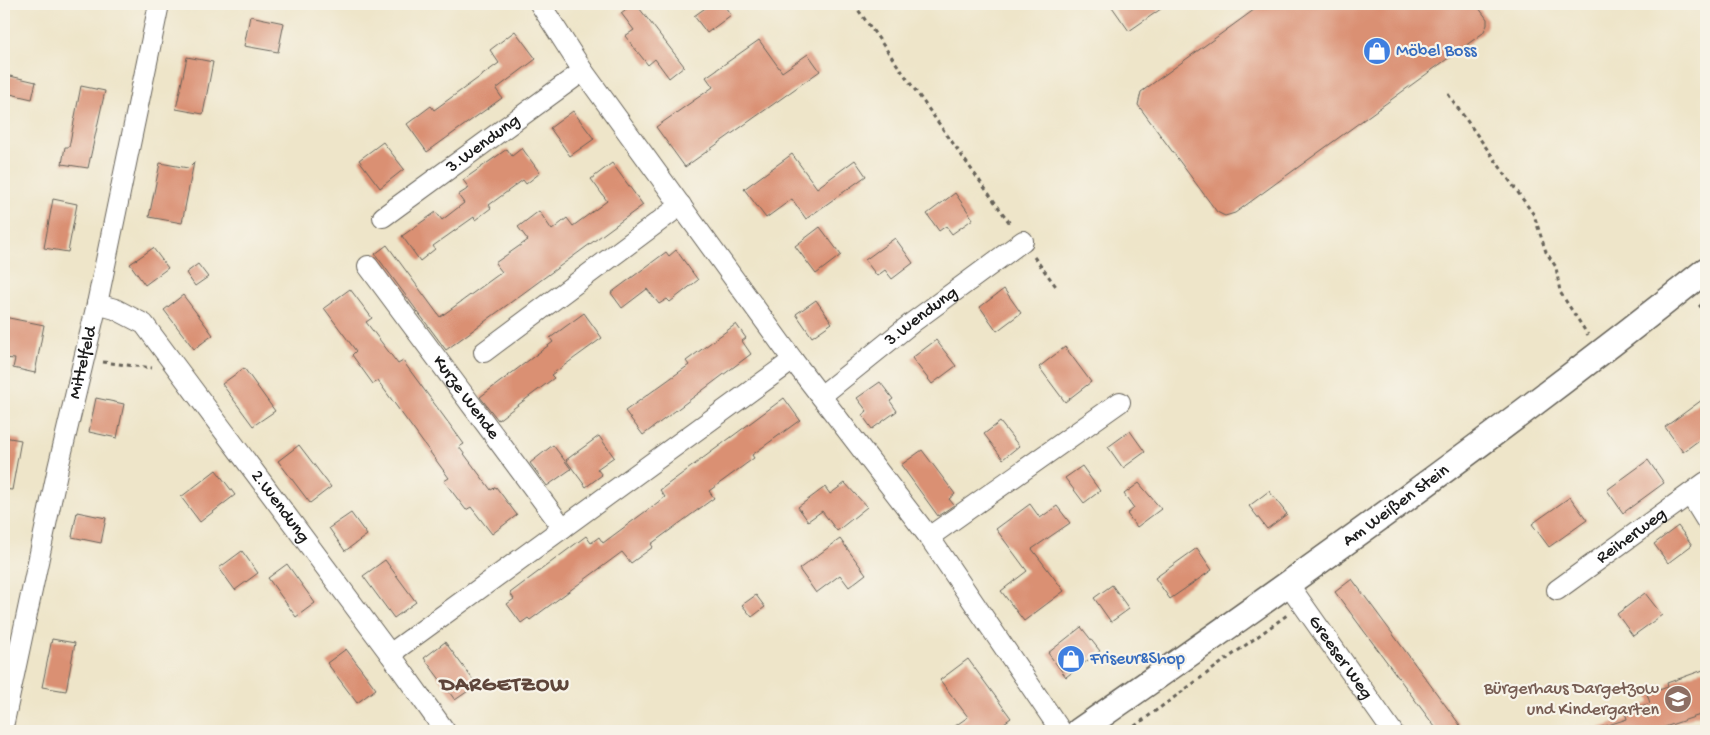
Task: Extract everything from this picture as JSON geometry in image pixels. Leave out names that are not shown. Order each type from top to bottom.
[{"type":"street","name":"Mittelfeld","points":[[4,722],[58,468],[97,304],[159,4]]},
{"type":"street","points":[[540,4],[583,71],[793,360],[929,537],[1061,731]]},
{"type":"street","name":"3.Wendung","points":[[384,217],[583,71]]},
{"type":"street","points":[[484,352],[681,206]]},
{"type":"street","name":"3.Wendung","points":[[821,396],[914,322],[1023,241]]},
{"type":"street","name":"Kurze Wende","points":[[368,266],[563,528]]},
{"type":"street","name":"Am Weißen Stein","points":[[1079,731],[1295,594],[1706,270]]},
{"type":"street","name":"2.Wendung","points":[[97,304],[115,309],[144,324],[390,654],[445,731]]},
{"type":"street","points":[[390,654],[793,360]]},
{"type":"street","points":[[929,537],[1120,402]]},
{"type":"street","name":"Reiherweg","points":[[1557,590],[1706,482]]},
{"type":"street","points":[[1690,494],[1706,520]]},
{"type":"street","name":"Greeser Weg","points":[[1295,594],[1392,731]]},
{"type":"path","points":[[854,4],[1058,289]]},
{"type":"path","points":[[1448,94],[1534,215],[1546,252],[1556,267],[1560,292],[1601,354]]},
{"type":"path","points":[[1128,731],[1295,594]]},
{"type":"building","points":[[633,4],[636,4],[684,66],[669,78],[655,59],[648,65],[625,36],[634,30],[621,13]]},
{"type":"building","points":[[711,4],[723,4],[731,15],[707,33],[694,16]]},
{"type":"building","points":[[1110,4],[1168,4],[1129,31]]},
{"type":"building","points":[[1262,4],[1476,4],[1487,19],[1487,25],[1483,33],[1235,213],[1225,216],[1217,212],[1138,105],[1141,92]]},
{"type":"building","points":[[250,16],[284,23],[278,52],[244,46]]},
{"type":"building","points":[[515,31],[536,59],[496,89],[502,98],[427,152],[407,124],[431,106],[434,110],[499,63],[490,50]]},
{"type":"building","points":[[759,40],[782,72],[808,54],[820,71],[685,167],[656,127],[713,87],[706,77]]},
{"type":"building","points":[[187,57],[213,62],[203,114],[176,109]]},
{"type":"building","points":[[10,76],[36,82],[32,99],[6,93]]},
{"type":"building","points":[[81,86],[105,91],[88,168],[62,164],[65,147],[69,147]]},
{"type":"building","points":[[573,111],[594,139],[570,156],[550,128]]},
{"type":"building","points":[[383,142],[404,169],[380,188],[359,160]]},
{"type":"building","points":[[522,148],[540,173],[526,184],[523,180],[489,205],[491,208],[475,220],[474,217],[433,246],[435,249],[420,261],[402,236],[436,212],[442,220],[464,203],[458,195],[469,188],[463,180],[507,149],[512,156]]},
{"type":"building","points":[[792,154],[817,188],[855,160],[866,176],[806,219],[792,199],[766,218],[744,189]]},
{"type":"building","points":[[194,162],[182,223],[149,217],[160,163],[188,168]]},
{"type":"building","points":[[612,163],[643,205],[446,350],[375,254],[387,245],[440,317],[502,272],[495,263],[528,240],[518,227],[539,211],[552,230],[567,218],[573,226],[607,201],[591,179]]},
{"type":"building","points":[[955,193],[973,219],[952,234],[946,226],[939,231],[927,214]]},
{"type":"building","points":[[53,199],[77,204],[68,252],[44,248]]},
{"type":"building","points":[[820,227],[841,255],[816,274],[795,246]]},
{"type":"building","points":[[895,238],[913,263],[892,279],[885,270],[877,276],[865,260]]},
{"type":"building","points":[[153,248],[168,268],[145,285],[130,264]]},
{"type":"building","points":[[676,250],[698,280],[670,302],[667,299],[659,304],[647,289],[622,308],[611,293],[666,252],[669,256]]},
{"type":"building","points":[[198,264],[208,277],[195,286],[186,273]]},
{"type":"building","points":[[350,289],[372,318],[366,322],[398,364],[403,361],[464,444],[459,447],[491,490],[496,487],[517,515],[492,534],[471,507],[466,510],[444,481],[449,478],[378,381],[373,384],[352,355],[356,351],[324,308]]},
{"type":"building","points":[[1004,289],[1021,313],[997,331],[980,307]]},
{"type":"building","points":[[183,295],[213,335],[194,349],[164,310]]},
{"type":"building","points":[[816,300],[832,323],[812,337],[796,314]]},
{"type":"building","points":[[584,313],[602,338],[551,375],[554,378],[498,420],[480,397],[553,342],[550,338]]},
{"type":"building","points":[[4,317],[44,325],[35,373],[13,368],[15,359],[4,358]]},
{"type":"building","points":[[736,324],[746,338],[742,341],[751,354],[643,435],[625,411],[689,365],[686,361]]},
{"type":"building","points":[[936,340],[956,366],[932,384],[912,358]]},
{"type":"building","points":[[1065,347],[1091,382],[1065,402],[1039,367]]},
{"type":"building","points":[[244,368],[275,411],[253,426],[222,384]]},
{"type":"building","points":[[880,382],[893,399],[890,401],[897,411],[872,429],[862,415],[867,411],[857,398]]},
{"type":"building","points":[[1706,397],[1706,435],[1683,452],[1665,427]]},
{"type":"building","points":[[96,398],[124,404],[117,438],[89,432]]},
{"type":"building","points":[[784,398],[800,420],[752,455],[754,458],[709,491],[714,498],[651,544],[653,547],[631,563],[622,552],[530,620],[528,618],[521,623],[507,604],[514,599],[510,593],[586,536],[591,543],[599,537],[603,543],[665,497],[660,490]]},
{"type":"building","points":[[1000,422],[1019,446],[1003,459],[984,434]]},
{"type":"building","points":[[1130,431],[1145,452],[1123,468],[1108,447]]},
{"type":"building","points":[[599,436],[614,457],[597,469],[602,475],[586,487],[566,460]]},
{"type":"building","points":[[4,437],[21,440],[12,490],[4,489]]},
{"type":"building","points":[[299,445],[331,487],[310,503],[278,461]]},
{"type":"building","points":[[553,445],[571,469],[547,486],[530,463]]},
{"type":"building","points":[[922,450],[955,494],[949,499],[954,505],[938,516],[901,465]]},
{"type":"building","points":[[1648,460],[1664,483],[1623,513],[1607,490]]},
{"type":"building","points":[[1082,466],[1100,491],[1084,503],[1065,478]]},
{"type":"building","points":[[216,470],[235,495],[200,522],[181,497]]},
{"type":"building","points":[[845,483],[867,507],[837,531],[822,511],[808,521],[798,507],[825,487],[830,494]]},
{"type":"building","points":[[1139,483],[1161,509],[1137,527],[1127,514],[1134,508],[1124,494]]},
{"type":"building","points":[[1269,491],[1287,514],[1267,529],[1249,506]]},
{"type":"building","points":[[1570,497],[1587,520],[1549,547],[1532,524]]},
{"type":"building","points":[[1030,504],[1040,518],[1057,506],[1070,523],[1032,549],[1064,591],[1024,621],[1001,591],[1027,571],[996,529]]},
{"type":"building","points":[[77,512],[106,518],[101,543],[72,537]]},
{"type":"building","points":[[351,513],[367,535],[345,551],[329,528]]},
{"type":"building","points":[[1678,526],[1692,545],[1668,563],[1654,544]]},
{"type":"building","points":[[840,539],[866,574],[849,587],[840,575],[816,593],[799,569]]},
{"type":"building","points":[[1197,548],[1212,570],[1170,599],[1155,578]]},
{"type":"building","points":[[242,551],[258,573],[235,590],[219,568]]},
{"type":"building","points":[[385,560],[416,602],[394,618],[363,576]]},
{"type":"building","points":[[287,564],[315,603],[296,617],[268,578]]},
{"type":"building","points":[[1352,579],[1460,725],[1451,731],[1438,731],[1335,592]]},
{"type":"building","points":[[1112,585],[1129,609],[1111,622],[1094,598]]},
{"type":"building","points":[[1645,593],[1662,615],[1633,636],[1617,614]]},
{"type":"building","points":[[756,595],[765,607],[752,617],[742,605]]},
{"type":"building","points":[[1081,627],[1100,651],[1066,677],[1048,653]]},
{"type":"building","points":[[52,639],[75,643],[66,691],[42,687]]},
{"type":"building","points":[[445,642],[477,685],[455,700],[424,658]]},
{"type":"building","points":[[346,649],[376,689],[357,703],[327,663]]},
{"type":"building","points":[[968,659],[1011,718],[993,731],[948,731],[968,717],[940,680]]},
{"type":"building","name":"Bürgerhaus Dargetzow und Kindergarten","points":[[1706,669],[1706,713],[1653,731],[1599,731],[1599,728],[1627,719],[1625,712],[1650,703],[1647,694],[1668,687],[1667,683]]},
{"type":"place","name":"Möbel Boss","points":[[1377,51]]},
{"type":"place","name":"Friseur&Shop","points":[[1071,659]]},
{"type":"place","name":"Bürgerhaus Dargetzow und Kindergarten","points":[[1678,699]]},
{"type":"district","name":"DARGETZOW","points":[[505,686]]}]
